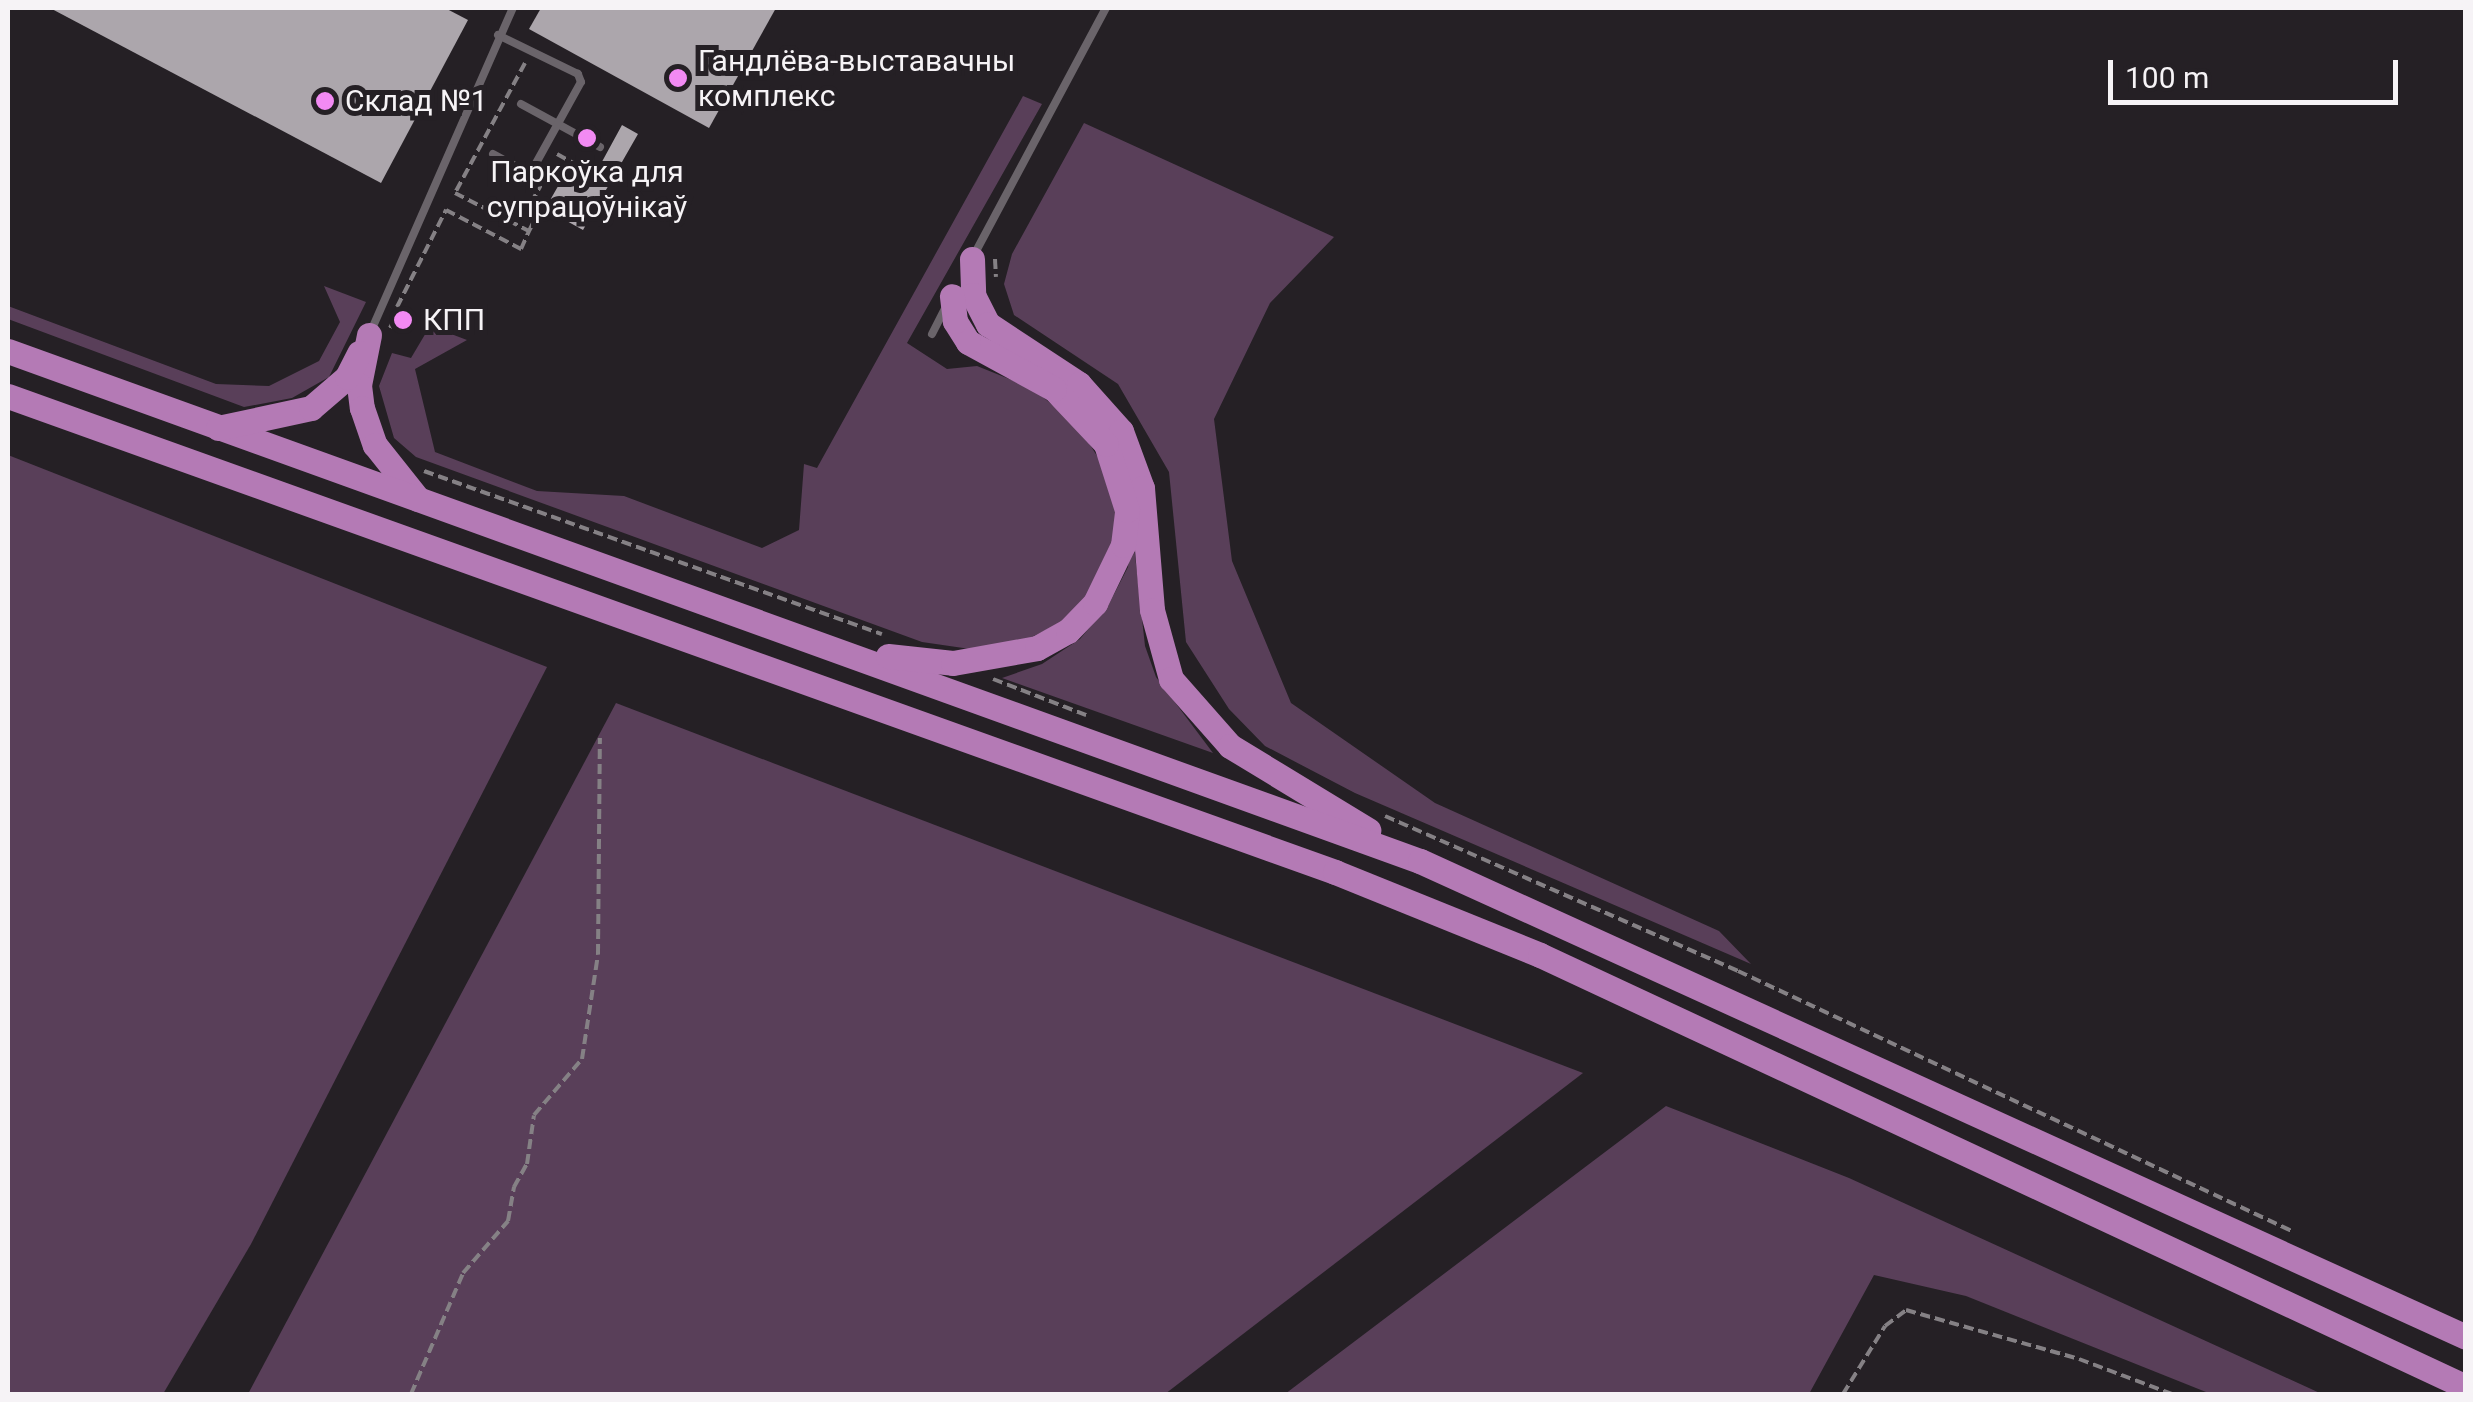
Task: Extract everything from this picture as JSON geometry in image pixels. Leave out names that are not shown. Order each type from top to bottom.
[{"type":"highway","points":[[974,255],[973,295],[988,324],[1079,384],[1121,431],[1142,488],[1159,649],[1196,714],[1245,755],[1420,861]]},
{"type":"highway","points":[[843,651],[953,664],[1037,648],[1068,631],[1095,603],[1123,545],[1127,510],[1106,444],[1054,389],[968,342],[956,322],[952,296]]},
{"type":"highway","points":[[378,335],[359,385],[368,428],[397,478],[426,506]]},
{"type":"highway","points":[[217,428],[311,408],[346,377],[378,335]]},
{"type":"highway","points":[[8,351],[426,506],[843,651],[1420,861],[2466,1338]]},
{"type":"highway","points":[[8,396],[1369,886],[1540,955],[2466,1386]]},
{"type":"lane","points":[[378,335],[384,302],[513,8]]},
{"type":"lane","points":[[932,334],[1106,8]]},
{"type":"lane","points":[[493,154],[530,174],[581,82],[578,74],[498,35]]},
{"type":"lane","points":[[522,104],[600,148]]},
{"type":"path","points":[[378,335],[399,308],[446,210],[521,248],[540,208],[531,203],[557,154]]},
{"type":"path","points":[[456,194],[529,231]]},
{"type":"path","points":[[974,255],[998,260],[994,292]]},
{"type":"path","points":[[384,302],[399,308]]},
{"type":"path","points":[[411,467],[891,638]]},
{"type":"path","points":[[989,677],[1095,718]]},
{"type":"path","points":[[411,1394],[463,1273],[508,1221],[514,1186],[528,1164],[534,1114],[582,1059],[598,954],[600,738]]},
{"type":"path","points":[[1376,812],[1738,971],[2305,1238]]},
{"type":"path","points":[[1843,1394],[1885,1326],[1906,1310],[2080,1359],[2172,1394]]},
{"type":"shaded area","points":[[1023,96],[1042,104],[907,343],[947,369],[977,366],[1032,388],[1079,427],[1107,472],[1119,507],[1114,543],[1100,583],[1069,619],[1019,643],[977,650],[922,642],[416,457],[394,438],[379,386],[392,353],[411,358],[430,326],[467,340],[415,369],[435,452],[537,491],[624,496],[762,548],[799,530],[804,464],[817,468]]},
{"type":"shaded area","points":[[1084,123],[1334,237],[1270,303],[1214,419],[1232,561],[1291,703],[1435,803],[1719,931],[1751,964],[1355,793],[1265,746],[1229,709],[1186,642],[1169,472],[1118,384],[1014,315],[1004,284],[1012,254]]},
{"type":"shaded area","points":[[324,286],[366,302],[329,377],[292,398],[244,407],[8,319],[8,306],[216,384],[269,386],[319,361],[340,322]]},
{"type":"shaded area","points":[[8,455],[547,667],[251,1244],[163,1394],[8,1394]]},
{"type":"shaded area","points":[[1132,528],[1145,646],[1156,677],[1213,753],[1002,678],[1042,664],[1080,639],[1108,606],[1128,567]]},
{"type":"shaded area","points":[[616,703],[1583,1073],[1165,1394],[248,1394]]},
{"type":"shaded area","points":[[1666,1106],[1849,1178],[2322,1394],[2211,1394],[1966,1296],[1874,1275],[1809,1394],[1285,1394]]},
{"type":"building","name":"Склад №1","points":[[50,8],[445,8],[468,20],[381,183]]},
{"type":"building","name":"Гандлёва-выставачны комплекс","points":[[541,8],[776,8],[709,128],[529,29]]},
{"type":"building","points":[[622,125],[638,134],[583,230],[545,209],[569,167],[592,180]]},
{"type":"place","name":"Гандлёва-выставачны комплекс","points":[[678,78]]},
{"type":"place","name":"Склад №1","points":[[325,101]]},
{"type":"place","name":"Паркоўка для супрацоўнікаў","points":[[587,138]]},
{"type":"place","name":"КПП","points":[[403,320]]}]
